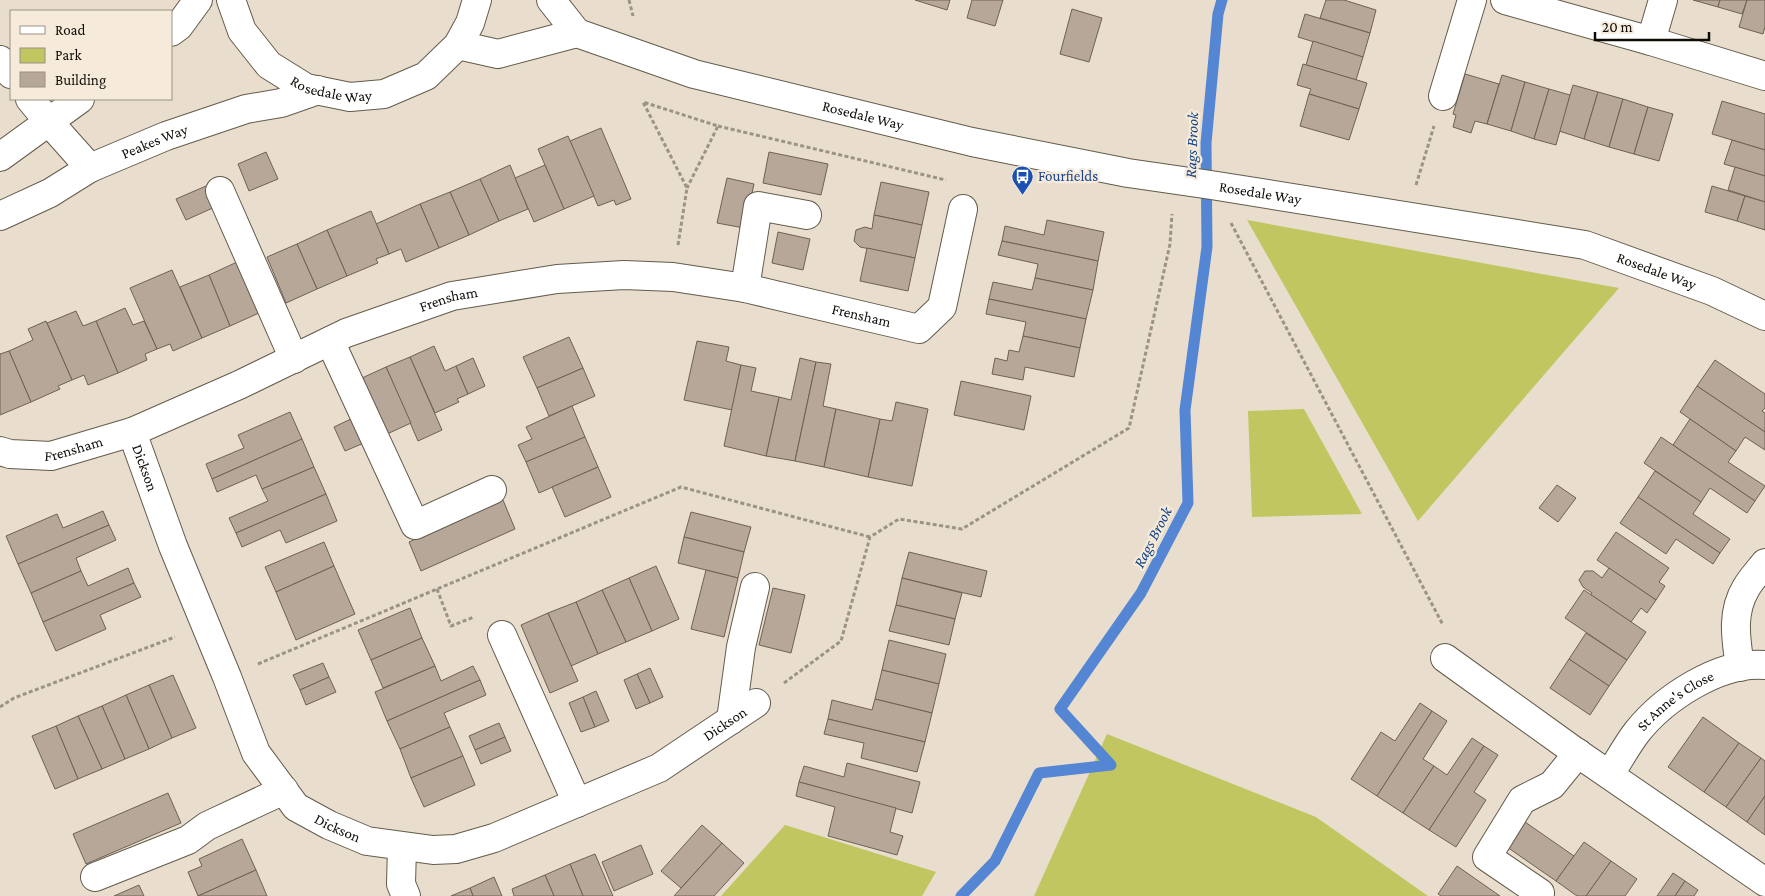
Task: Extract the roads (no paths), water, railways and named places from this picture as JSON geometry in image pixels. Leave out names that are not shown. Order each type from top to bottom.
[{"type":"street","points":[[172,31],[179,26],[198,0]]},
{"type":"street","name":"Rosedale Way","points":[[231,0],[242,31],[269,65],[306,88],[350,97],[384,94],[426,76],[458,45],[470,23],[477,0]]},
{"type":"street","points":[[458,45],[498,54],[577,32],[551,0]]},
{"type":"street","points":[[1443,96],[1472,0]]},
{"type":"street","points":[[1505,0],[1650,40],[1765,76]]},
{"type":"street","points":[[1650,40],[1663,0]]},
{"type":"street","name":"Rosedale Way","points":[[577,32],[694,74],[972,142],[1174,181],[1210,185],[1585,246],[1712,291],[1765,316]]},
{"type":"street","points":[[0,60],[10,73]]},
{"type":"street","name":"Peakes Way","points":[[0,216],[50,193],[90,168],[166,136],[246,109],[281,103],[318,90]]},
{"type":"street","points":[[31,100],[90,168]]},
{"type":"street","points":[[0,156],[79,100]]},
{"type":"street","points":[[220,191],[294,359]]},
{"type":"street","points":[[745,288],[758,206],[807,215]]},
{"type":"street","name":"Frensham","points":[[0,452],[51,456],[132,432],[239,385],[346,333],[452,296],[557,279],[624,275],[673,277],[745,288],[919,329],[942,307],[963,209]]},
{"type":"street","points":[[330,342],[414,525],[492,490]]},
{"type":"street","name":"Dickson","points":[[132,432],[173,546],[227,676],[256,753],[296,807],[329,825],[367,841],[433,850],[456,849],[494,838],[659,768],[756,703]]},
{"type":"street","points":[[1752,666],[1735,629],[1737,610],[1746,588],[1765,562]]},
{"type":"street","points":[[731,720],[741,647],[755,587]]},
{"type":"street","points":[[502,635],[577,803]]},
{"type":"street","points":[[1445,658],[1575,751],[1765,882]]},
{"type":"street","name":"St Anne's Close","points":[[1610,774],[1638,732],[1662,707],[1698,681],[1729,669],[1752,666]]},
{"type":"street","points":[[1540,893],[1487,857],[1522,800],[1552,785],[1575,751]]},
{"type":"street","points":[[95,877],[188,840],[207,826],[284,790]]},
{"type":"street","points":[[402,847],[401,884],[406,896]]},
{"type":"waterway","name":"Rags Brook","points":[[961,896],[995,861],[1039,773],[1111,765],[1060,709],[1141,593],[1188,503],[1185,410],[1207,247],[1206,143],[1218,14],[1222,0]]},
{"type":"place","name":"Fourfields","points":[[1022,195]]}]
